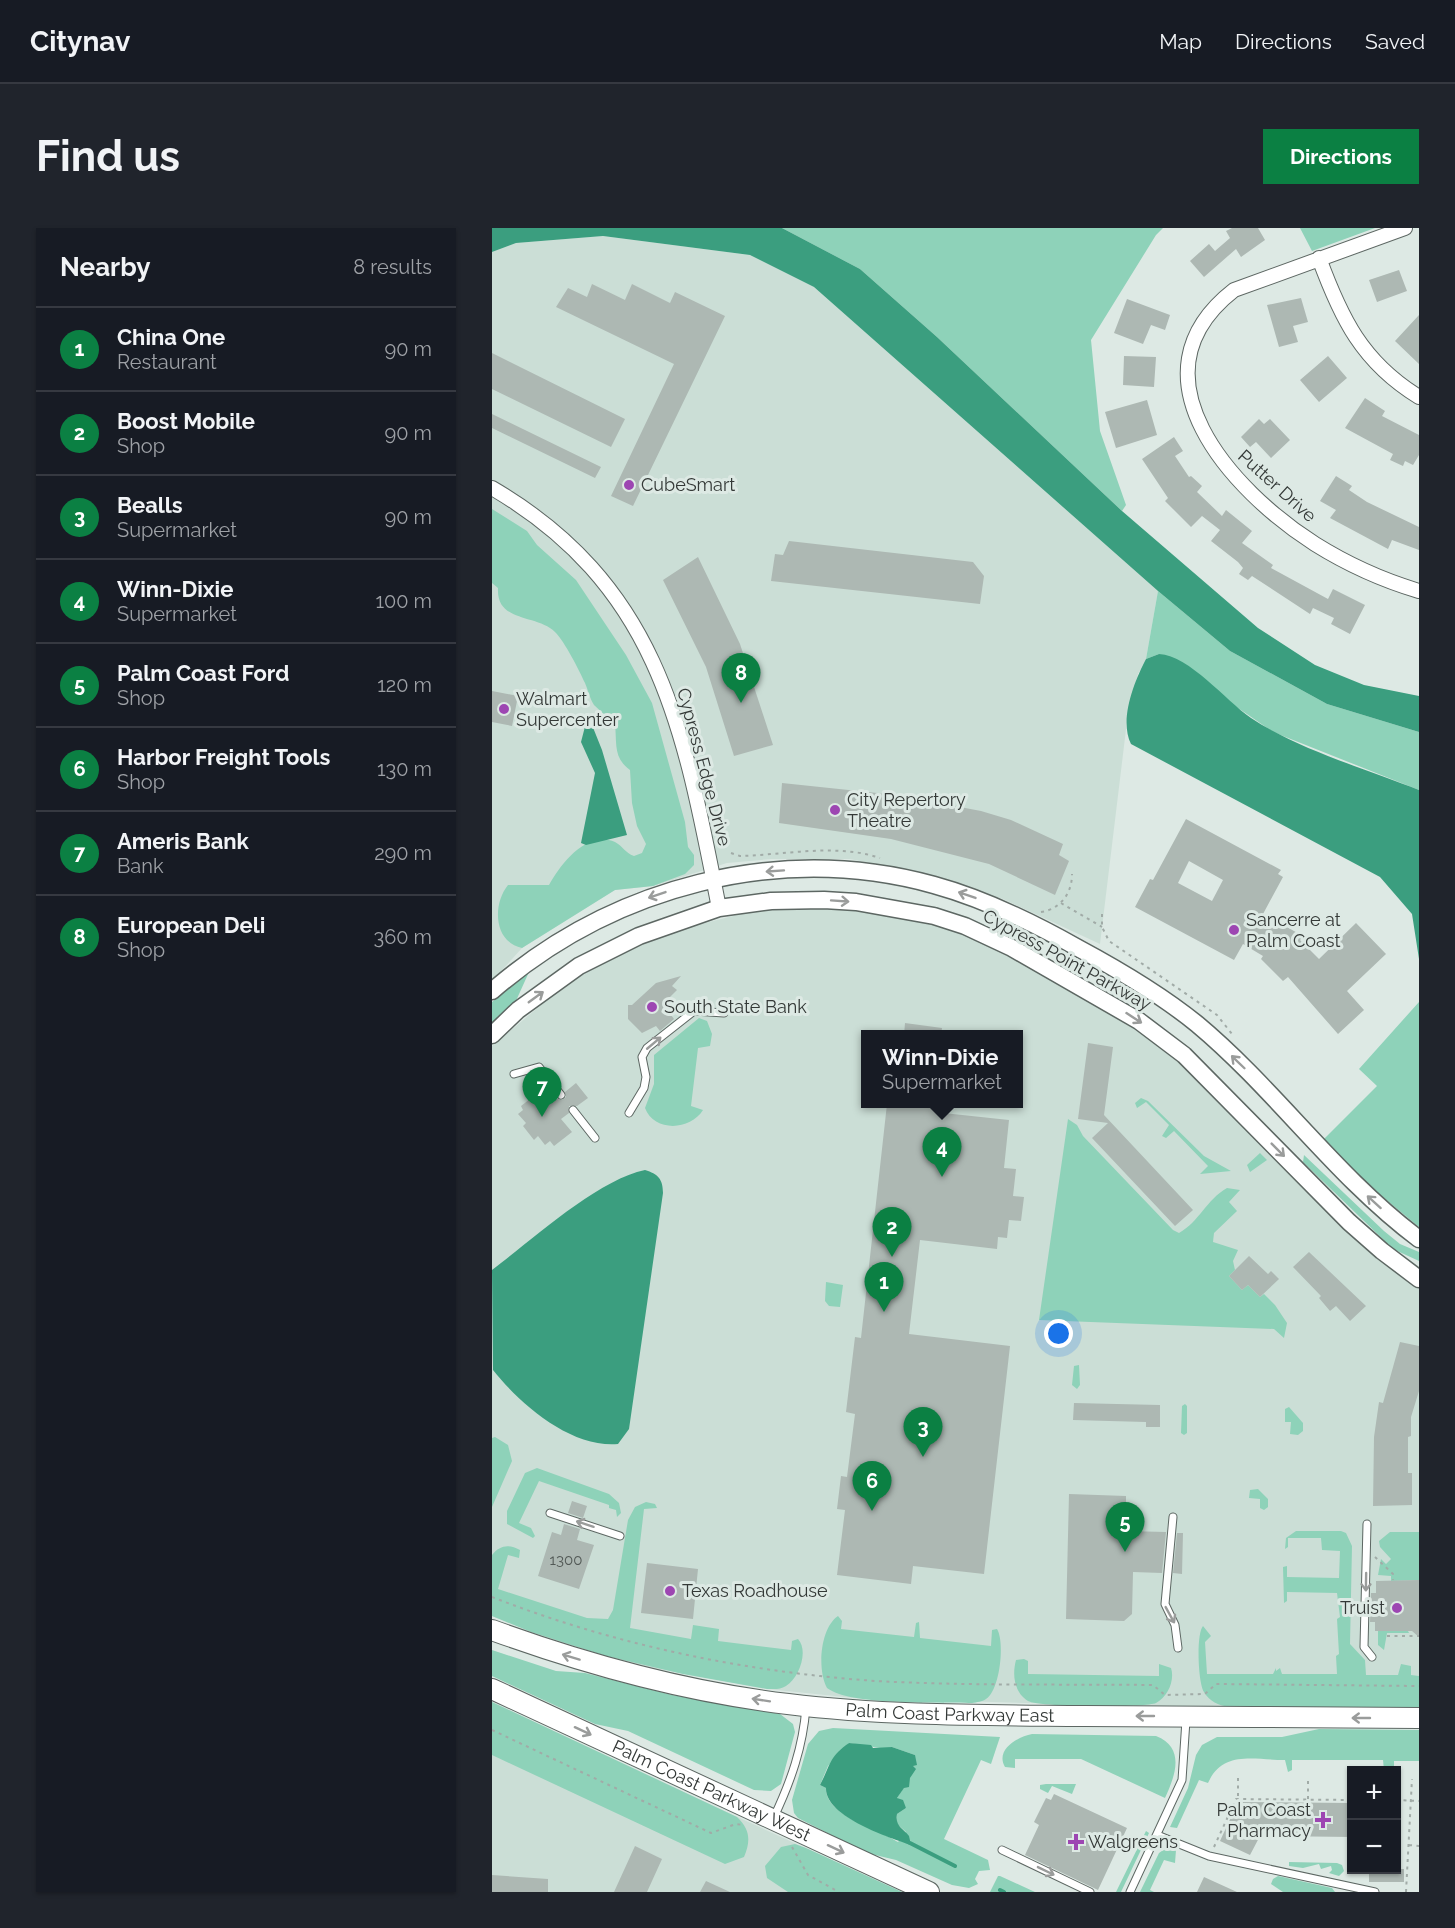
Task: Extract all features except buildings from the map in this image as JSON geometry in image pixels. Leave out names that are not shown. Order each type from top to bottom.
[{"type":"main road","name":"Palm Coast Parkway East","points":[[492,1630],[601,1666],[673,1684],[806,1706],[930,1715],[1419,1718]]},
{"type":"main road","points":[[492,1645],[538,1647]]},
{"type":"main road","name":"Palm Coast Parkway West","points":[[492,1689],[929,1892]]},
{"type":"street","name":"Putter Drive","points":[[1405,228],[1240,287],[1210,312],[1199,329],[1190,355],[1188,382],[1193,410],[1219,457],[1257,497],[1295,530],[1355,566],[1419,591]]},
{"type":"street","points":[[1319,258],[1334,300],[1353,334],[1378,365],[1419,397]]},
{"type":"street","name":"Cypress Edge Drive","points":[[492,488],[528,511],[571,547],[616,595],[648,649],[674,711],[719,908]]},
{"type":"street","name":"Cypress Point Parkway","points":[[492,991],[566,938],[606,915],[664,892],[713,878],[804,869],[850,871],[899,877],[983,901],[1040,927],[1139,982],[1198,1025],[1247,1071],[1370,1198],[1419,1239]]},
{"type":"street","name":"Cypress Point Parkway","points":[[492,1035],[518,1010],[579,966],[639,936],[719,908],[771,901],[856,902],[934,916],[965,926],[1011,948],[1108,1002],[1184,1055],[1349,1222],[1419,1279]]},
{"type":"street","points":[[1400,1265],[1419,1269]]},
{"type":"lane","points":[[629,1113],[644,1088],[646,1077],[642,1057],[647,1048],[694,1011],[724,1012]]},
{"type":"lane","points":[[514,1074],[539,1067],[561,1095]]},
{"type":"lane","points":[[573,1110],[596,1138]]},
{"type":"lane","points":[[550,1513],[620,1536]]},
{"type":"lane","points":[[1173,1518],[1165,1609],[1175,1625],[1178,1648]]},
{"type":"lane","points":[[1367,1524],[1364,1647],[1372,1657]]},
{"type":"lane","points":[[773,1819],[796,1767],[804,1731],[806,1706]]},
{"type":"lane","points":[[1130,1892],[1182,1780],[1186,1717]]},
{"type":"lane","points":[[1157,1835],[1209,1856],[1375,1892]]},
{"type":"lane","points":[[1002,1850],[1090,1892]]},
{"type":"path","points":[[1061,903],[1102,927]]},
{"type":"path","points":[[1366,1549],[1391,1571],[1393,1580]]},
{"type":"path","points":[[492,1597],[574,1626],[642,1645],[740,1665],[810,1674],[946,1683],[1153,1685],[1165,1695],[1205,1694],[1216,1684],[1419,1686]]},
{"type":"path","points":[[1388,1636],[1419,1636]]},
{"type":"path","points":[[492,1730],[711,1833],[736,1824],[744,1825]]},
{"type":"path","points":[[1209,1856],[1238,1799],[1238,1778]]},
{"type":"path","points":[[1308,1778],[1308,1799]]},
{"type":"path","points":[[1406,1892],[1413,1779]]},
{"type":"path","points":[[1238,1799],[1347,1800]]},
{"type":"path","points":[[1401,1800],[1419,1801]]},
{"type":"path","points":[[787,1845],[792,1847],[808,1875],[839,1892]]},
{"type":"path","points":[[1409,1845],[1419,1846]]},
{"type":"shaded area","points":[[492,228],[782,228],[860,269],[937,337],[1122,511],[1258,628],[1315,665],[1364,685],[1419,696],[1419,732],[1327,704],[1230,651],[1158,591],[814,287],[750,255],[603,236],[516,243],[492,252]]},
{"type":"shaded area","points":[[782,228],[1163,228],[1156,235],[1091,340],[1100,431],[1126,505],[1122,511],[937,337],[860,269]]},
{"type":"shaded area","points":[[1300,228],[1375,228],[1312,251]]},
{"type":"shaded area","points":[[603,236],[750,255],[814,287],[1158,591],[1146,659],[1138,674],[1128,713],[1100,944],[1003,899],[926,874],[850,859],[771,859],[727,863],[653,886],[615,890],[522,948],[492,981],[492,252],[516,243]]},
{"type":"shaded area","points":[[492,509],[527,531],[537,545],[576,580],[626,655],[652,703],[685,822],[688,847],[694,855],[694,865],[685,874],[653,886],[615,890],[522,948],[506,938],[498,922],[500,902],[508,885],[549,885],[567,859],[594,840],[605,839],[615,842],[634,856],[642,853],[646,844],[637,826],[632,803],[630,770],[618,755],[615,724],[594,705],[576,664],[555,632],[538,622],[510,613],[499,599],[498,588],[492,583]]},
{"type":"shaded area","points":[[1158,591],[1230,651],[1327,704],[1419,732],[1419,790],[1273,732],[1159,654],[1146,659]]},
{"type":"shaded area","points":[[1159,654],[1183,662],[1195,670],[1251,718],[1270,729],[1311,749],[1419,790],[1419,959],[1412,914],[1380,877],[1131,744],[1127,713],[1133,690],[1146,659]]},
{"type":"shaded area","points":[[588,715],[602,750],[627,835],[586,845],[581,843],[595,773],[581,742]]},
{"type":"shaded area","points":[[814,906],[859,909],[953,929],[996,948],[1121,1017],[1185,1065],[1407,1280],[1419,1288],[1419,1708],[1132,1706],[854,1698],[767,1689],[648,1667],[564,1643],[492,1616],[492,1046],[565,985],[634,945],[685,928],[753,911]]},
{"type":"shaded area","points":[[529,972],[515,1003],[492,1025],[492,1002]]},
{"type":"shaded area","points":[[1419,1002],[1419,1227],[1373,1189],[1323,1140],[1377,1086],[1359,1069]]},
{"type":"shaded area","points":[[699,1018],[707,1021],[712,1034],[710,1046],[698,1048],[691,1106],[703,1110],[690,1122],[681,1125],[664,1125],[650,1116],[645,1108],[654,1084],[654,1055]]},
{"type":"shaded area","points":[[1141,1098],[1148,1101],[1204,1156],[1231,1171],[1200,1174],[1208,1166],[1174,1131],[1166,1138],[1162,1136],[1169,1125],[1146,1102],[1137,1108],[1135,1103]]},
{"type":"shaded area","points":[[1068,1119],[1077,1125],[1083,1136],[1173,1230],[1179,1233],[1227,1188],[1240,1190],[1229,1202],[1237,1211],[1214,1233],[1213,1242],[1238,1250],[1233,1261],[1235,1270],[1229,1276],[1242,1290],[1248,1285],[1260,1297],[1264,1294],[1275,1305],[1287,1323],[1284,1338],[1274,1329],[1039,1320]]},
{"type":"shaded area","points":[[1260,1153],[1267,1160],[1250,1172],[1247,1165]]},
{"type":"shaded area","points":[[1304,1155],[1384,1231],[1400,1244],[1419,1252],[1419,1261],[1393,1249],[1303,1162]]},
{"type":"shaded area","points":[[645,1170],[659,1178],[663,1193],[629,1429],[618,1444],[600,1443],[565,1432],[548,1422],[518,1397],[493,1370],[492,1270],[586,1198],[626,1176]]},
{"type":"shaded area","points":[[826,1282],[843,1285],[840,1307],[829,1306],[825,1301]]},
{"type":"shaded area","points":[[1079,1365],[1080,1385],[1077,1389],[1072,1385],[1074,1366]]},
{"type":"shaded area","points":[[1185,1404],[1187,1406],[1187,1433],[1184,1435],[1181,1433],[1182,1406]]},
{"type":"shaded area","points":[[1289,1407],[1303,1423],[1303,1431],[1298,1435],[1290,1434],[1291,1422],[1285,1422],[1285,1409]]},
{"type":"shaded area","points":[[495,1437],[508,1445],[512,1461],[492,1507],[492,1438]]},
{"type":"shaded area","points":[[537,1468],[609,1494],[619,1503],[621,1513],[617,1517],[616,1510],[609,1508],[609,1505],[539,1481],[519,1523],[531,1528],[535,1536],[533,1538],[507,1524],[507,1511],[525,1473]]},
{"type":"shaded area","points":[[1258,1489],[1268,1499],[1268,1507],[1264,1510],[1260,1508],[1260,1499],[1249,1498],[1250,1490]]},
{"type":"shaded area","points":[[646,1502],[655,1504],[657,1508],[644,1509],[630,1628],[691,1639],[693,1625],[719,1629],[718,1641],[791,1650],[792,1641],[798,1639],[803,1650],[801,1664],[795,1677],[786,1686],[779,1689],[767,1689],[683,1674],[606,1656],[531,1632],[492,1616],[492,1555],[501,1547],[508,1546],[520,1550],[519,1558],[508,1555],[498,1589],[587,1618],[608,1619],[613,1610],[628,1520],[635,1507]]},
{"type":"shaded area","points":[[1296,1531],[1346,1533],[1352,1546],[1350,1644],[1365,1660],[1366,1675],[1398,1675],[1401,1664],[1411,1666],[1411,1675],[1419,1676],[1419,1708],[1229,1707],[1215,1702],[1206,1695],[1200,1679],[1199,1659],[1199,1638],[1203,1626],[1211,1636],[1205,1642],[1207,1674],[1273,1674],[1276,1668],[1276,1671],[1280,1668],[1282,1674],[1337,1674],[1336,1656],[1339,1654],[1337,1619],[1340,1617],[1337,1593],[1287,1592],[1287,1601],[1284,1603],[1283,1567],[1287,1566],[1287,1577],[1339,1578],[1340,1551],[1322,1550],[1321,1538],[1288,1538],[1288,1547],[1285,1549],[1286,1538]]},
{"type":"shaded area","points":[[1390,1532],[1419,1532],[1419,1580],[1391,1581],[1391,1576],[1378,1575],[1381,1559],[1386,1564],[1391,1559],[1380,1547],[1379,1541]]},
{"type":"shaded area","points":[[838,1616],[842,1621],[841,1629],[914,1637],[916,1623],[919,1622],[920,1638],[991,1646],[992,1630],[997,1629],[1001,1654],[995,1686],[986,1699],[972,1703],[918,1703],[855,1698],[839,1694],[827,1688],[821,1660],[827,1630]]},
{"type":"shaded area","points":[[1378,1631],[1408,1631],[1409,1633],[1387,1633],[1384,1650],[1378,1645]]},
{"type":"shaded area","points":[[492,1650],[556,1671],[585,1673],[672,1695],[780,1714],[793,1724],[795,1732],[781,1784],[771,1791],[754,1790],[628,1731],[595,1724],[492,1676]]},
{"type":"shaded area","points":[[1016,1660],[1028,1661],[1028,1674],[1159,1676],[1159,1664],[1171,1668],[1172,1678],[1170,1688],[1164,1697],[1156,1703],[1147,1705],[1050,1705],[1028,1701],[1017,1688],[1014,1671]]},
{"type":"shaded area","points":[[492,1702],[731,1814],[902,1892],[492,1892]]},
{"type":"shaded area","points":[[492,1702],[737,1817],[745,1826],[748,1835],[748,1846],[744,1857],[725,1864],[492,1755]]},
{"type":"shaded area","points":[[833,1728],[1000,1737],[991,1764],[981,1760],[944,1839],[988,1860],[990,1870],[979,1871],[975,1879],[978,1884],[969,1888],[952,1885],[896,1860],[867,1853],[798,1818],[794,1813],[792,1800],[808,1744],[819,1731]],"holes":[[[849,1743],[886,1749],[892,1747],[915,1755],[910,1778],[897,1798],[906,1808],[897,1814],[897,1824],[906,1832],[898,1842],[855,1821],[834,1807],[828,1798],[826,1788],[820,1785],[828,1766]]]},
{"type":"shaded area","points":[[1319,1729],[1419,1730],[1419,1761],[1394,1761],[1394,1766],[1384,1766],[1383,1760],[1292,1760],[1292,1770],[1288,1772],[1285,1760],[1240,1759],[1231,1761],[1222,1765],[1208,1783],[1199,1780],[1177,1828],[1170,1827],[1188,1788],[1196,1755],[1202,1745],[1217,1737],[1282,1737]]},
{"type":"shaded area","points":[[1032,1734],[1156,1736],[1165,1741],[1175,1755],[1176,1763],[1172,1781],[1165,1798],[1081,1759],[1015,1759],[1015,1768],[1005,1767],[1003,1755],[1009,1745]]},
{"type":"shaded area","points":[[849,1743],[871,1745],[873,1748],[892,1747],[915,1755],[917,1765],[913,1766],[916,1769],[910,1778],[909,1787],[904,1788],[897,1798],[903,1800],[906,1808],[897,1814],[897,1822],[909,1836],[911,1845],[875,1832],[847,1817],[836,1808],[826,1788],[820,1785],[834,1757]]},
{"type":"shaded area","points":[[1076,1784],[1072,1794],[1052,1786],[1048,1793],[1040,1789],[1040,1785]]},
{"type":"shaded area","points":[[1146,1831],[1149,1833],[1121,1892],[1116,1892]]},
{"type":"shaded area","points":[[795,1844],[902,1892],[788,1892],[767,1878],[765,1866],[781,1847]]},
{"type":"shaded area","points":[[1169,1846],[1176,1850],[1175,1863],[1164,1860],[1150,1890],[1154,1892],[1140,1892],[1159,1853]]},
{"type":"shaded area","points":[[1289,1862],[1337,1863],[1342,1865],[1344,1871],[1339,1876],[1329,1873],[1332,1870],[1331,1866],[1321,1869],[1319,1864],[1303,1868],[1289,1866]]},
{"type":"shaded area","points":[[1000,1876],[1035,1892],[990,1892]]},
{"type":"shaded area","points":[[1278,1876],[1332,1888],[1335,1892],[1283,1892],[1271,1884]]},
{"type":"waterway","points":[[910,1843],[955,1866]]},
{"type":"waterway","points":[[1000,1890],[1004,1892]]},
{"type":"place","name":"CubeSmart","points":[[629,485]]},
{"type":"place","name":"European Deli","points":[[741,703]]},
{"type":"place","name":"Walmart Supercenter","points":[[504,709]]},
{"type":"place","name":"City Repertory Theatre","points":[[835,810]]},
{"type":"place","name":"Sancerre at Palm Coast","points":[[1234,930]]},
{"type":"place","name":"South State Bank","points":[[652,1007]]},
{"type":"place","name":"Ameris Bank","points":[[542,1117]]},
{"type":"place","name":"Winn-Dixie","points":[[942,1177]]},
{"type":"place","name":"Boost Mobile","points":[[892,1257]]},
{"type":"place","name":"China One","points":[[884,1312]]},
{"type":"place","name":"Bealls","points":[[923,1457]]},
{"type":"place","name":"Harbor Freight Tools","points":[[872,1511]]},
{"type":"place","name":"Palm Coast Ford","points":[[1125,1552]]},
{"type":"place","name":"Texas Roadhouse","points":[[670,1591]]},
{"type":"place","name":"Truist","points":[[1397,1608]]},
{"type":"place","name":"Palm Coast Pharmacy","points":[[1323,1820]]},
{"type":"place","name":"Walgreens","points":[[1076,1842]]}]
